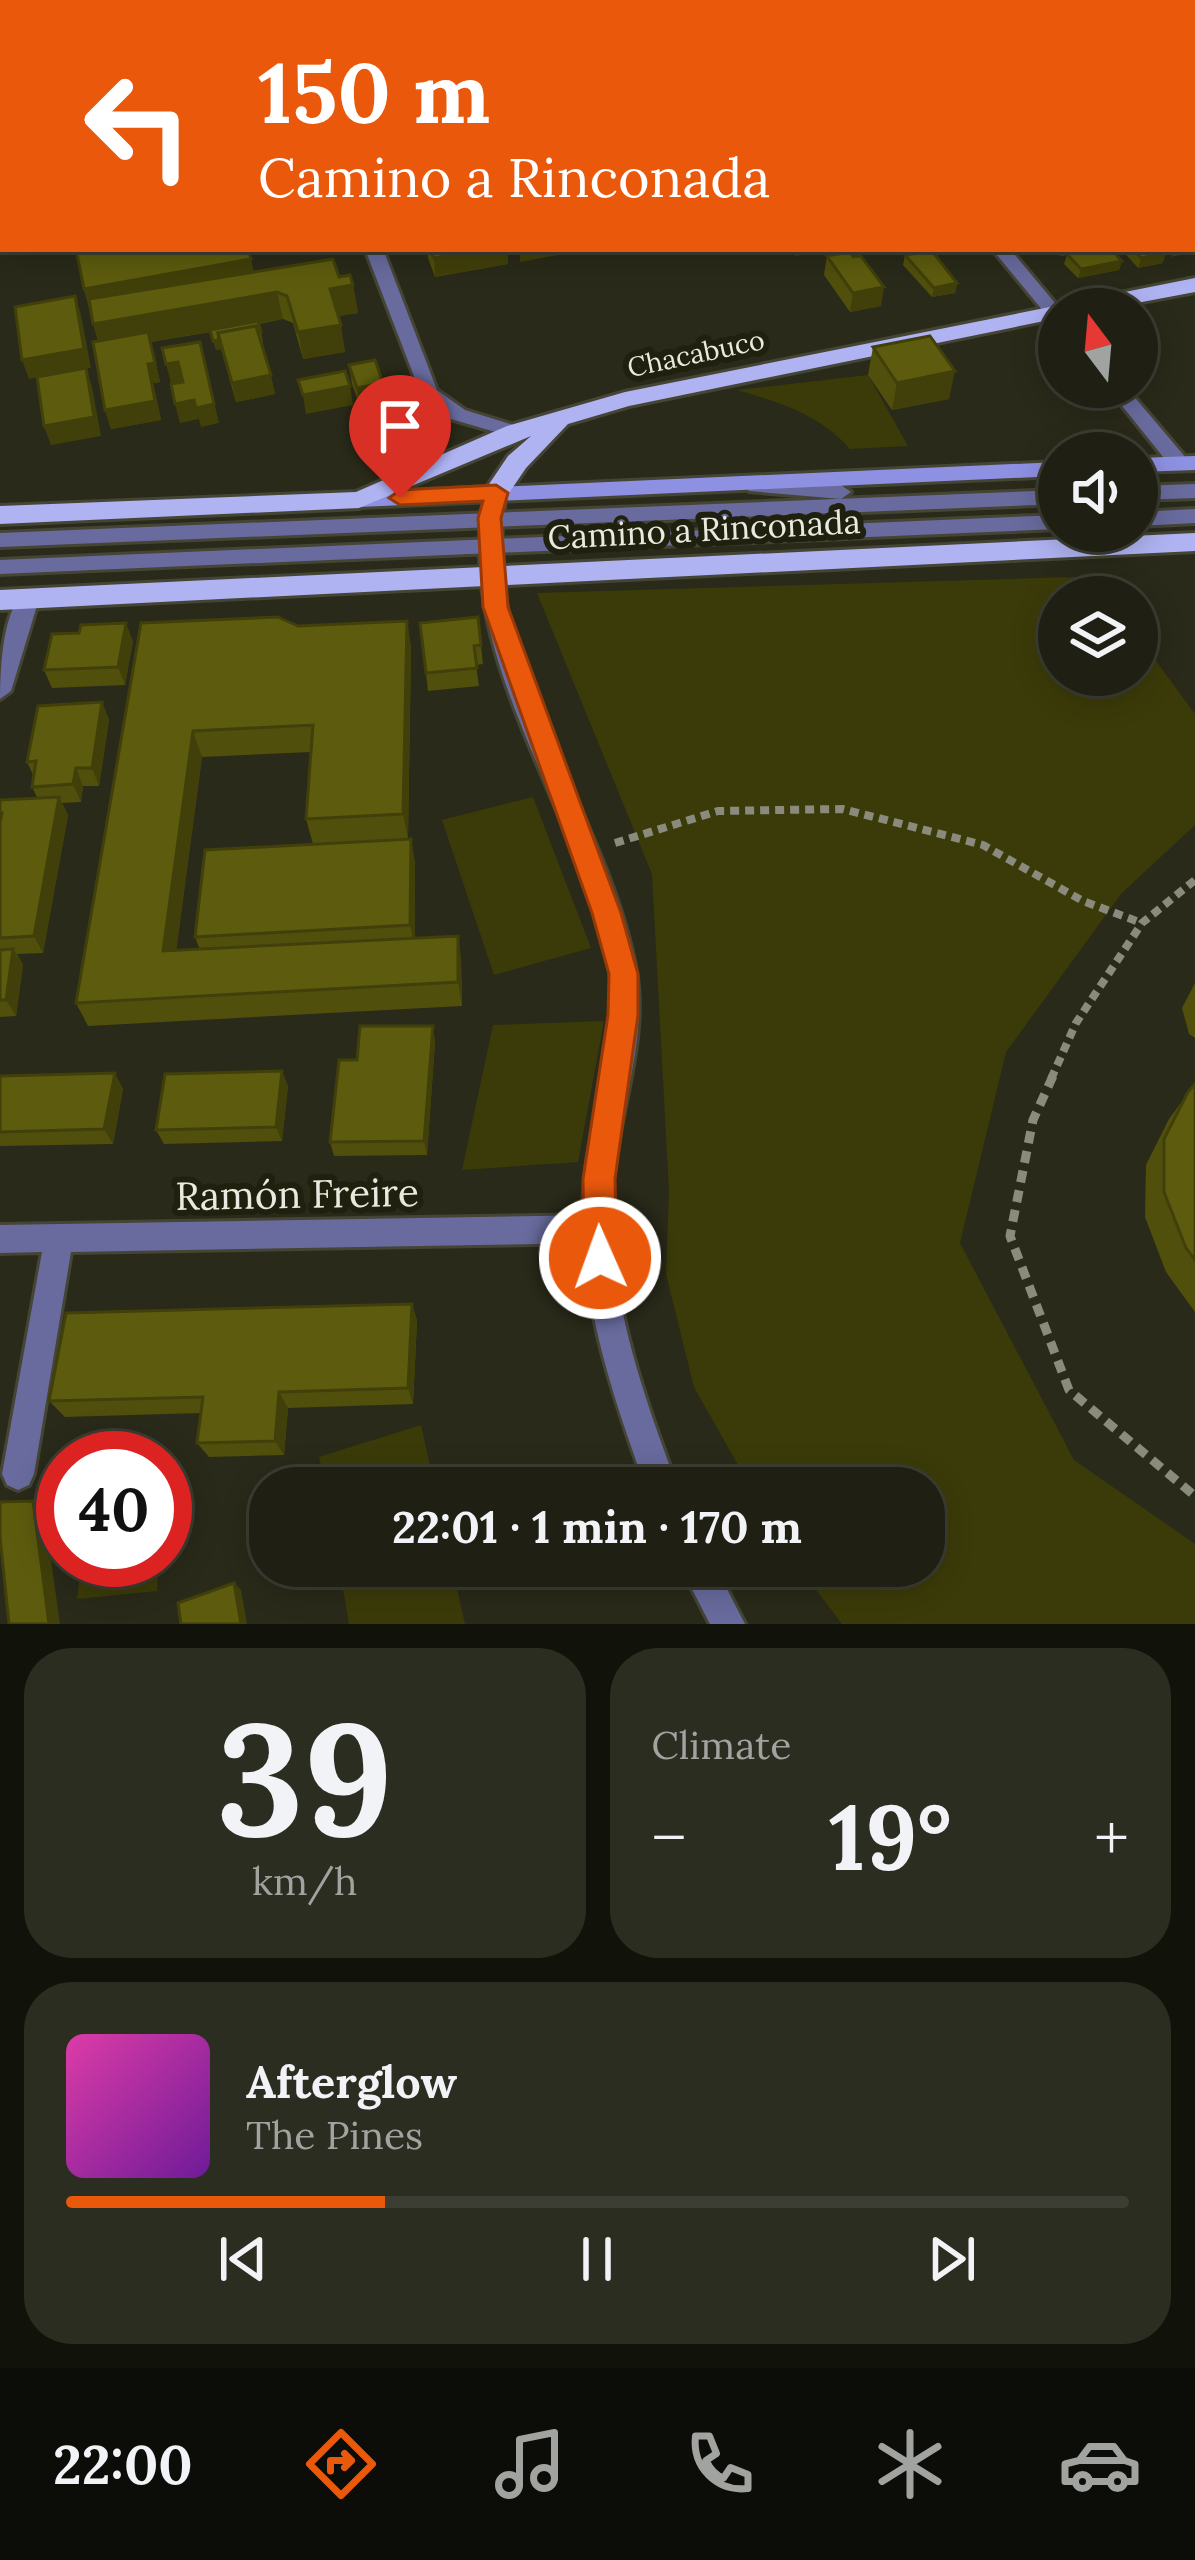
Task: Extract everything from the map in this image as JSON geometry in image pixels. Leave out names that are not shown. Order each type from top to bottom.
[{"type":"main road","name":"Chacabuco","points":[[1158,293],[1195,285]]},
{"type":"main road","name":"Chacabuco","points":[[358,500],[516,433],[626,399],[1038,317]]},
{"type":"main road","points":[[496,493],[517,462],[566,417]]},
{"type":"main road","name":"Camino a Rinconada","points":[[0,515],[1038,470]]},
{"type":"main road","name":"Camino a Rinconada","points":[[14,600],[490,562],[1195,542]]},
{"type":"street","points":[[375,252],[429,393],[445,410],[516,433]]},
{"type":"street","points":[[1003,252],[1038,290]]},
{"type":"street","points":[[1136,408],[1187,463]]},
{"type":"street","points":[[721,484],[975,501]]},
{"type":"street","points":[[1158,493],[1195,491]]},
{"type":"street","points":[[496,493],[490,518],[490,562],[504,637],[585,853],[624,974],[596,1229],[618,1360],[655,1467]]},
{"type":"street","points":[[0,540],[1038,498]]},
{"type":"street","points":[[124,534],[285,504]]},
{"type":"street","points":[[1158,518],[1195,516]]},
{"type":"street","points":[[0,567],[490,562],[1038,523]]},
{"type":"street","points":[[0,691],[14,600]]},
{"type":"street","name":"Ramón Freire","points":[[0,1239],[596,1229]]},
{"type":"street","points":[[18,1474],[59,1238]]},
{"type":"street","points":[[709,1587],[728,1624]]},
{"type":"path","points":[[585,853],[718,812],[843,809],[983,845],[1083,901],[1142,923]]},
{"type":"path","points":[[1195,880],[1142,923],[1076,1023],[1033,1120],[1010,1236],[1069,1390],[1195,1496]]},
{"type":"shaded area","points":[[868,375],[908,446],[850,449],[812,418],[737,390]]},
{"type":"shaded area","points":[[1038,578],[1038,696],[1158,696],[1158,664],[1195,714],[1195,825],[1121,894],[1006,1052],[960,1243],[1074,1460],[1195,1544],[1195,1624],[842,1624],[814,1587],[945,1587],[945,1467],[739,1467],[694,1387],[666,1274],[669,1191],[652,874],[537,593]]},
{"type":"shaded area","points":[[533,797],[591,948],[494,975],[442,820]]},
{"type":"shaded area","points":[[604,1021],[578,1162],[462,1170],[493,1025]]},
{"type":"shaded area","points":[[421,1425],[430,1467],[321,1467],[319,1457]]},
{"type":"shaded area","points":[[79,1587],[157,1587],[157,1591],[77,1599]]},
{"type":"shaded area","points":[[343,1587],[457,1587],[465,1624],[349,1624]]},
{"type":"building","points":[[77,252],[249,252],[251,259],[84,289]]},
{"type":"building","points":[[431,252],[468,252],[434,258]]},
{"type":"building","points":[[850,252],[853,257],[861,256],[884,287],[853,293],[827,256]]},
{"type":"building","points":[[933,252],[957,283],[934,288],[905,255]]},
{"type":"building","points":[[1114,252],[1122,261],[1081,269],[1067,254]]},
{"type":"building","points":[[1136,252],[1166,253],[1141,258]]},
{"type":"building","points":[[333,259],[339,277],[350,275],[353,285],[330,289],[341,325],[298,332],[287,296],[277,292],[93,324],[89,299]]},
{"type":"building","points":[[75,296],[84,349],[22,360],[15,307]]},
{"type":"building","points":[[258,321],[261,332],[256,326],[218,333],[219,340],[213,341],[210,330]]},
{"type":"building","points":[[256,326],[271,375],[232,383],[218,333]]},
{"type":"building","points":[[148,332],[155,363],[148,364],[155,401],[105,410],[93,342]]},
{"type":"building","points":[[930,336],[955,371],[897,383],[873,347]]},
{"type":"building","points":[[200,342],[214,404],[196,408],[194,400],[175,404],[171,384],[183,382],[178,362],[166,364],[162,348]]},
{"type":"building","points":[[375,360],[383,383],[357,388],[349,365]]},
{"type":"building","points":[[86,368],[94,417],[44,426],[37,377]]},
{"type":"building","points":[[345,371],[350,386],[303,395],[298,380]]},
{"type":"building","points":[[278,617],[298,626],[407,621],[403,814],[306,819],[313,725],[193,731],[163,951],[458,936],[458,982],[76,1003],[141,623]]},
{"type":"building","points":[[478,617],[477,668],[426,673],[420,623]]},
{"type":"building","points":[[126,623],[118,667],[44,670],[52,634],[79,633],[81,625]]},
{"type":"building","points":[[102,702],[92,768],[76,768],[73,784],[32,787],[36,761],[27,762],[38,706]]},
{"type":"building","points":[[59,797],[34,936],[0,938],[0,800]]},
{"type":"building","points":[[411,839],[410,925],[195,937],[205,850]]},
{"type":"building","points":[[13,949],[6,1000],[0,1000],[0,950]]},
{"type":"building","points":[[360,1026],[433,1026],[424,1141],[330,1142],[339,1060],[357,1060]]},
{"type":"building","points":[[282,1071],[276,1127],[156,1130],[165,1074]]},
{"type":"building","points":[[115,1073],[104,1129],[0,1132],[0,1076]]},
{"type":"building","points":[[1195,1084],[1195,1260],[1164,1192],[1164,1139]]},
{"type":"building","points":[[412,1304],[408,1388],[279,1392],[275,1441],[197,1443],[203,1397],[49,1401],[66,1313]]},
{"type":"building","points":[[33,1501],[36,1587],[44,1587],[49,1624],[9,1624],[0,1502]]},
{"type":"building","points":[[234,1583],[241,1624],[181,1624],[178,1603]]},
{"type":"route","points":[[400,498],[496,493],[490,518],[495,607],[607,913],[624,974],[623,1015],[599,1179],[596,1229],[600,1258]]}]
